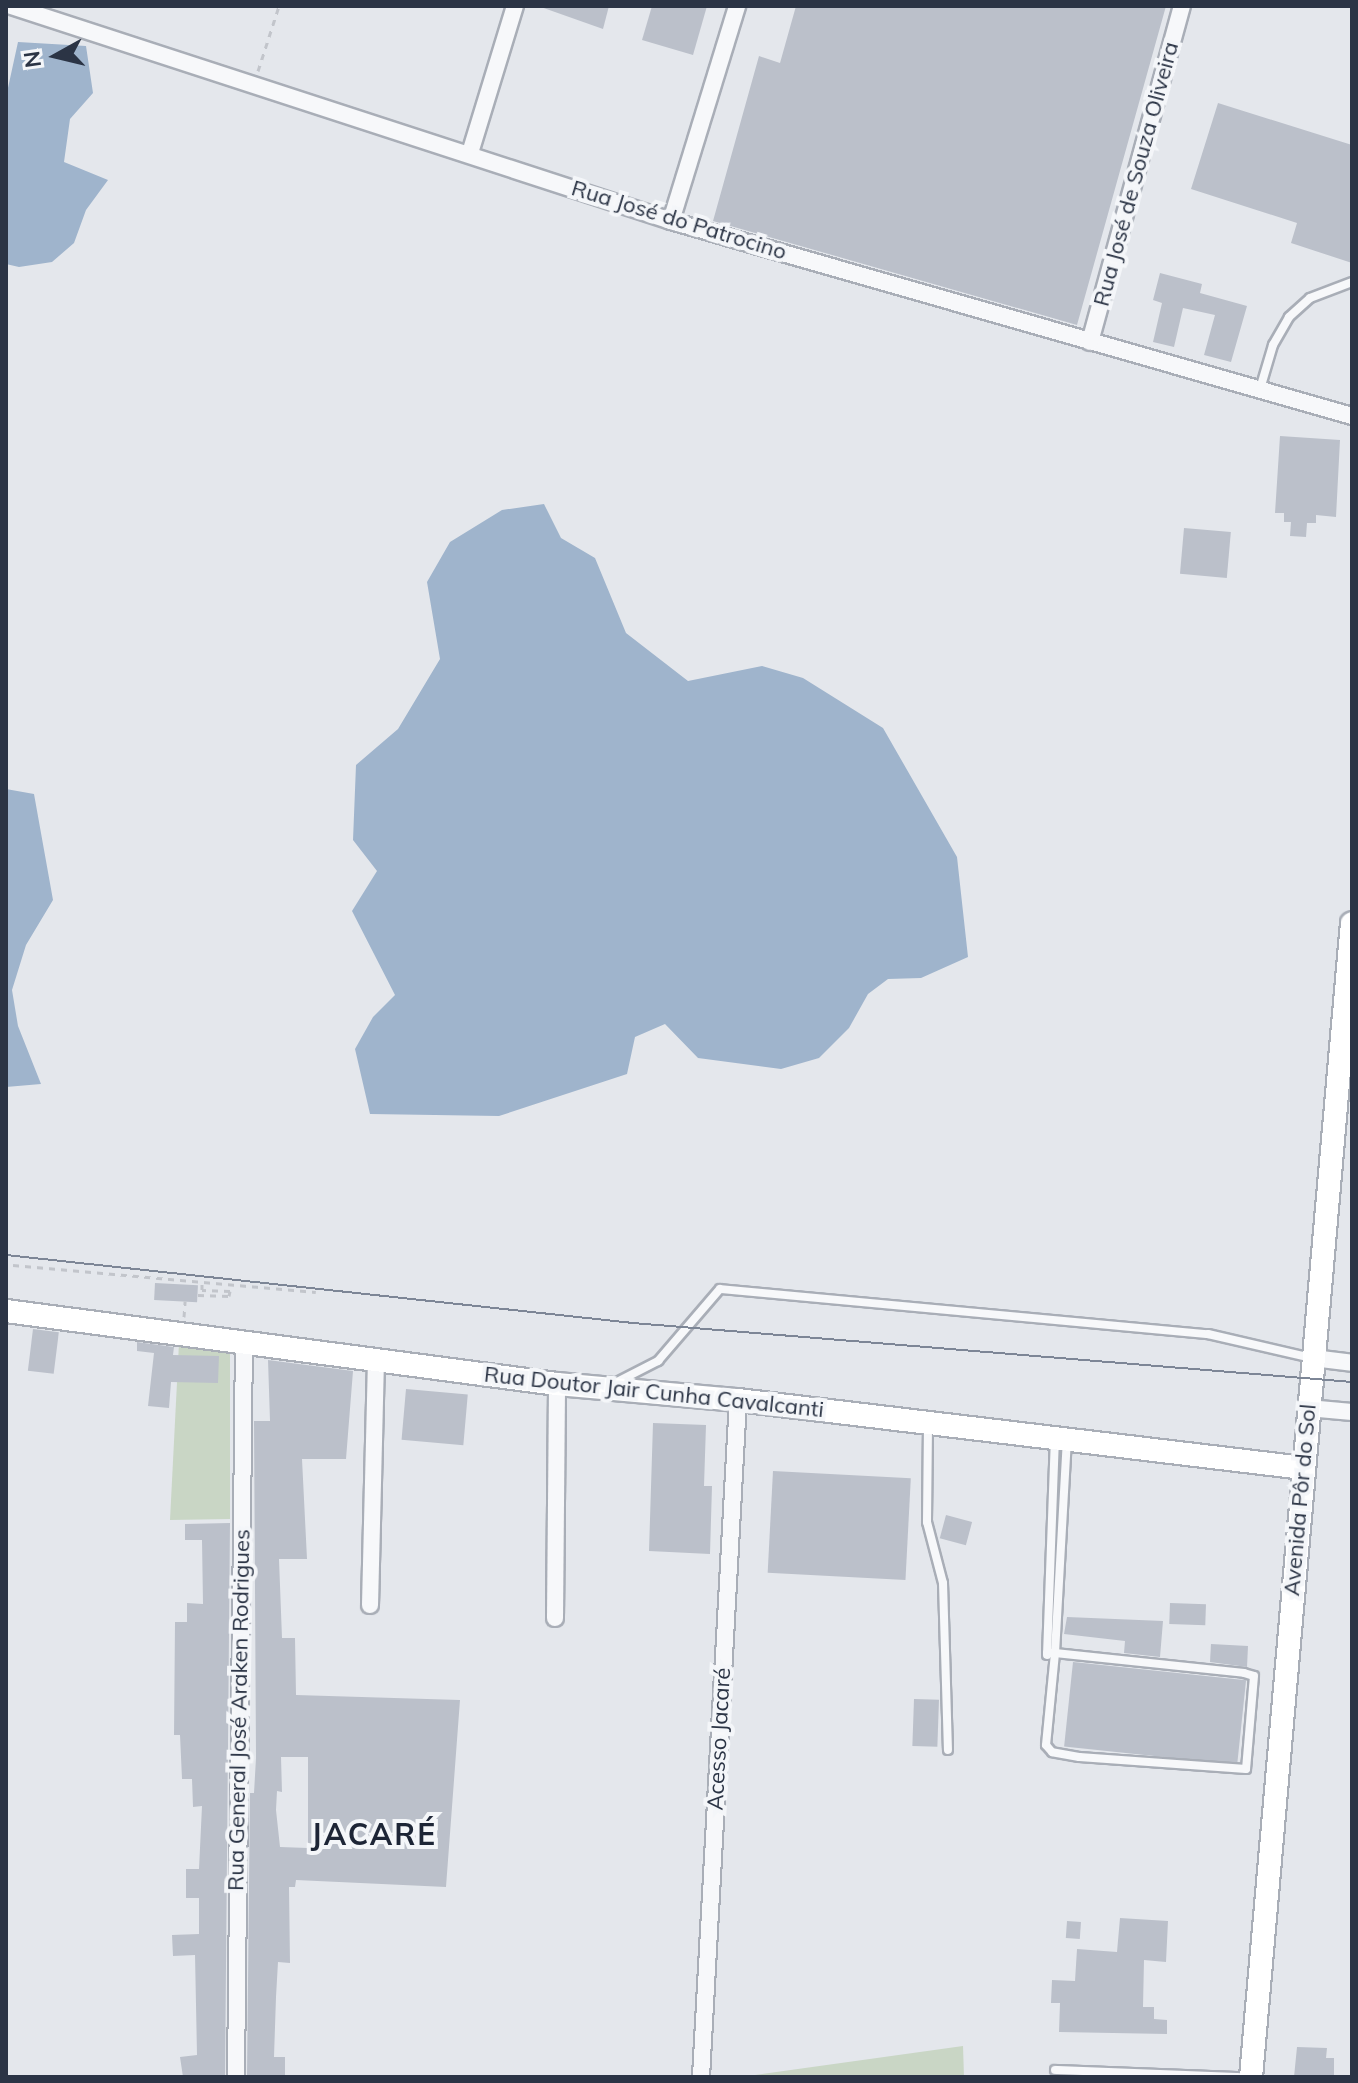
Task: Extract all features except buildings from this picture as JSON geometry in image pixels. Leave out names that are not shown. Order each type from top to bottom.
[{"type":"street","name":"Rua José do Patrocino","points":[[11,6],[53,12],[671,221],[1352,416]]},
{"type":"street","points":[[470,153],[515,6]]},
{"type":"street","points":[[671,221],[737,6]]},
{"type":"street","name":"Rua José de Souza Oliveira","points":[[1090,342],[1182,6]]},
{"type":"street","name":"Avenida Pôr do Sol","points":[[1251,2077],[1352,923]]},
{"type":"street","name":"Rua Doutor Jair Cunha Cavalcanti","points":[[6,1311],[376,1357],[557,1384],[738,1400],[1303,1468]]},
{"type":"street","name":"Rua General José Araken Rodrigues","points":[[236,2077],[244,1343]]},
{"type":"street","points":[[370,1605],[376,1357]]},
{"type":"street","points":[[1313,1358],[1352,1363]]},
{"type":"street","points":[[555,1618],[557,1384]]},
{"type":"street","name":"Acesso Jacaré","points":[[701,2077],[738,1400]]},
{"type":"street","points":[[1308,1408],[1352,1412]]},
{"type":"lane","points":[[1260,389],[1273,345],[1289,317],[1310,298],[1352,282]]},
{"type":"lane","points":[[606,1387],[658,1361],[720,1289],[1208,1334],[1313,1358]]},
{"type":"lane","points":[[928,1425],[927,1522],[943,1583],[948,1750]]},
{"type":"lane","points":[[1051,1653],[1254,1676],[1246,1769],[1052,1752],[1046,1745],[1061,1441]]},
{"type":"lane","points":[[1055,2070],[1239,2077]]},
{"type":"path","points":[[255,82],[279,6]]},
{"type":"path","points":[[13,1265],[316,1292]]},
{"type":"path","points":[[198,1295],[229,1296],[230,1291],[202,1290],[202,1282]]},
{"type":"green space","points":[[179,1343],[230,1352],[230,1519],[170,1520]]},
{"type":"green space","points":[[963,2046],[964,2077],[754,2077],[755,2075]]},
{"type":"water","points":[[18,42],[86,46],[93,93],[70,119],[64,162],[108,180],[86,210],[74,243],[52,262],[19,267],[6,264],[6,97]]},
{"type":"water","points":[[544,504],[561,538],[595,558],[626,633],[688,681],[762,666],[803,678],[883,728],[957,857],[968,957],[921,978],[888,979],[868,994],[849,1028],[819,1058],[781,1069],[698,1058],[665,1024],[635,1037],[627,1074],[499,1116],[370,1114],[355,1049],[373,1017],[395,995],[352,911],[377,871],[353,840],[356,765],[398,729],[440,659],[427,582],[450,542],[502,510]]},
{"type":"water","points":[[6,789],[34,794],[53,900],[26,945],[12,990],[18,1026],[41,1084],[6,1087]]},
{"type":"tram line","points":[[6,1255],[633,1323],[1352,1382]]},
{"type":"district","name":"JACARÉ","points":[[374,1834]]}]
